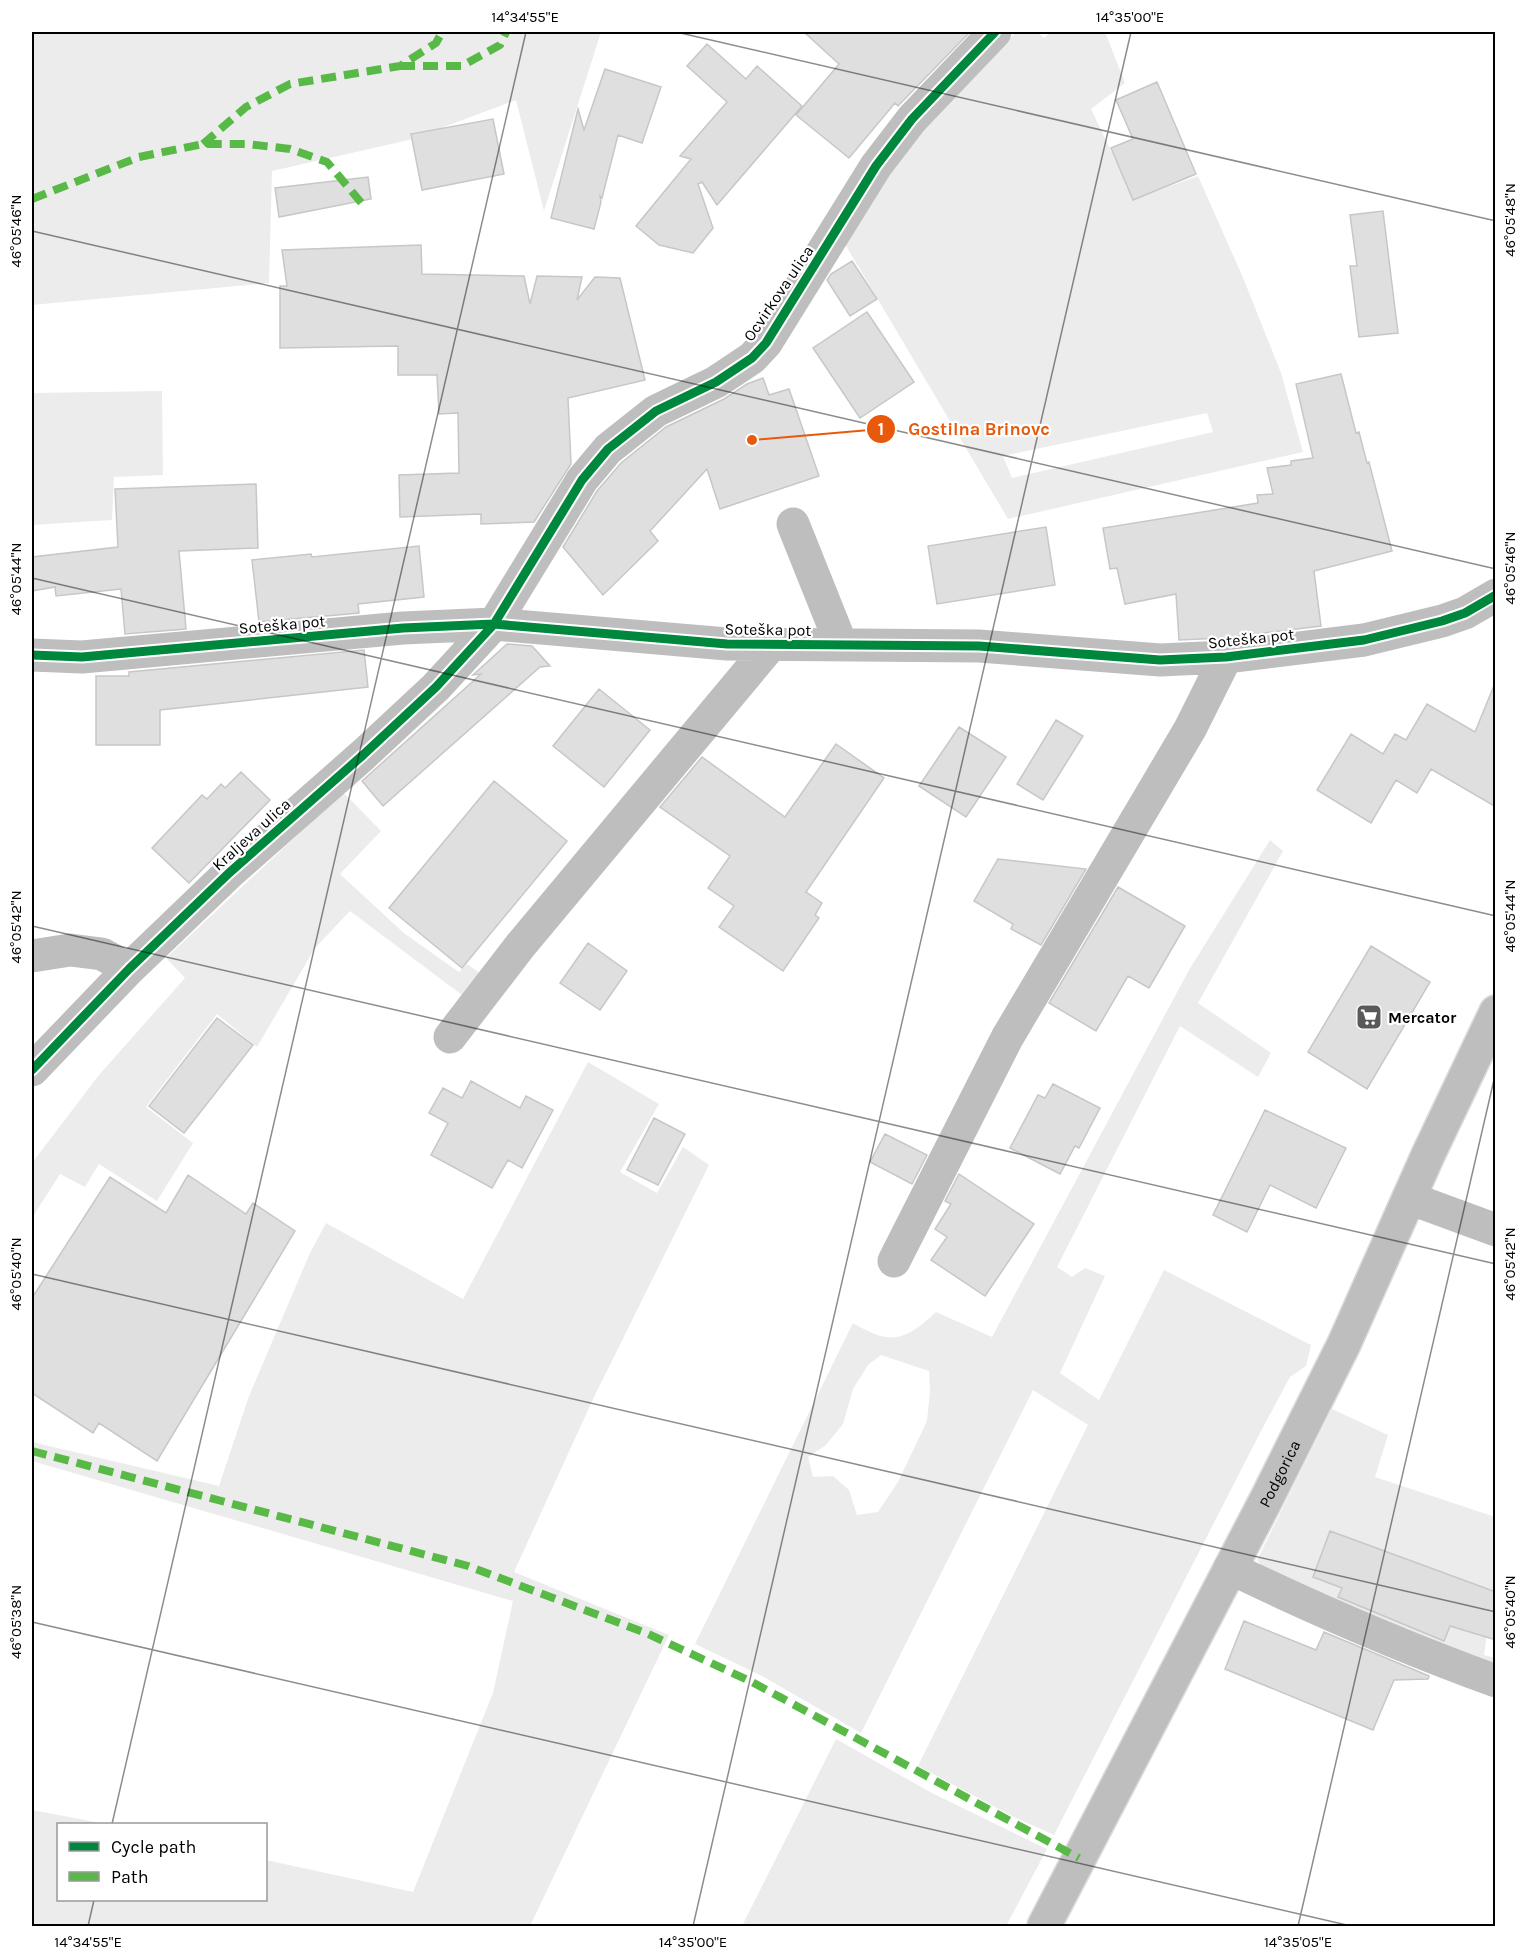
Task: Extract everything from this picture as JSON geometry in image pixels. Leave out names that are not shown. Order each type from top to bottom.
[{"type":"street","name":"Ocvirkova ulica","points":[[494,624],[582,480],[608,449],[656,411],[716,382],[752,358],[766,343],[876,166],[912,119],[995,32]]},
{"type":"street","points":[[793,524],[841,644]]},
{"type":"street","name":"Soteška pot","points":[[32,655],[82,657],[402,628],[494,624],[727,644],[980,646],[1160,660],[1226,657],[1364,640],[1418,628],[1465,613],[1496,595]]},
{"type":"street","name":"Kraljeva ulica","points":[[32,1070],[129,969],[229,873],[363,755],[428,694],[494,624]]},
{"type":"street","points":[[450,1037],[520,946],[770,646]]},
{"type":"street","points":[[894,1261],[1007,1038],[1190,729],[1226,657]]},
{"type":"street","points":[[32,956],[70,950],[102,954],[129,969]]},
{"type":"street","name":"Podgorica","points":[[1044,1926],[1344,1344],[1496,1012]]},
{"type":"street","points":[[1409,1198],[1496,1230]]},
{"type":"street","points":[[1230,1568],[1302,1603],[1445,1663],[1496,1681]]},
{"type":"shaded area","points":[[32,32],[601,32],[544,211],[516,100],[409,140],[272,171],[269,283],[32,305]]},
{"type":"shaded area","points":[[1016,32],[1037,32],[1044,38],[1051,32],[1105,32],[1125,83],[1091,109],[1134,199],[1198,176],[1244,280],[1281,373],[1303,452],[1008,519],[845,244],[906,146]],"holes":[[[1207,413],[1213,432],[1012,478],[1003,456]]]},
{"type":"shaded area","points":[[162,391],[163,475],[114,477],[112,520],[32,525],[32,393]]},
{"type":"shaded area","points":[[341,790],[381,831],[340,874],[405,934],[459,972],[467,964],[484,976],[466,998],[350,911],[315,948],[257,1047],[217,1014],[146,1107],[193,1143],[157,1201],[99,1164],[85,1187],[60,1174],[32,1218],[32,1163],[99,1075],[185,978],[166,958],[305,828]]},
{"type":"shaded area","points":[[1270,840],[1283,851],[1198,1003],[1271,1053],[1258,1077],[1180,1026],[1057,1267],[1072,1277],[1085,1268],[1105,1276],[1060,1373],[1099,1400],[1164,1270],[1311,1345],[1306,1366],[1290,1377],[1054,1835],[1014,1817],[918,1766],[1088,1425],[1033,1390],[861,1733],[762,1676],[695,1644],[853,1323],[878,1335],[897,1337],[915,1329],[936,1312],[992,1337],[1189,970]],"holes":[[[881,1355],[929,1371],[927,1421],[898,1482],[878,1512],[857,1515],[849,1490],[833,1476],[813,1477],[808,1457],[826,1445],[843,1424],[853,1389],[868,1365]]]},
{"type":"shaded area","points":[[588,1062],[659,1104],[620,1172],[657,1193],[683,1147],[709,1165],[594,1397],[514,1572],[669,1635],[530,1926],[32,1926],[32,1810],[101,1823],[57,1823],[57,1901],[267,1901],[267,1860],[413,1892],[493,1693],[513,1601],[32,1461],[32,1442],[219,1486],[249,1396],[310,1253],[326,1223],[463,1299]]},
{"type":"shaded area","points":[[1332,1409],[1388,1435],[1375,1477],[1495,1517],[1495,1622],[1488,1627],[1484,1655],[1495,1658],[1495,1674],[1270,1578],[1257,1560]]},
{"type":"shaded area","points":[[836,1739],[932,1793],[1047,1849],[1006,1926],[742,1926]]},
{"type":"building","points":[[804,32],[970,32],[898,106],[895,103],[849,158],[796,115],[839,64]]},
{"type":"building","points":[[707,44],[746,79],[757,66],[802,106],[717,205],[702,182],[698,184],[713,228],[693,253],[659,245],[636,226],[691,159],[680,156],[727,102],[687,66]]},
{"type":"building","points":[[605,69],[661,87],[642,143],[618,135],[602,198],[600,196],[601,202],[594,229],[551,218],[578,109],[584,130]]},
{"type":"building","points":[[1157,82],[1196,174],[1133,200],[1111,148],[1133,139],[1116,100]]},
{"type":"building","points":[[493,119],[504,174],[422,190],[411,134]]},
{"type":"building","points":[[368,177],[371,199],[279,217],[275,188]]},
{"type":"building","points":[[1383,211],[1398,333],[1359,337],[1350,266],[1357,266],[1350,215]]},
{"type":"building","points":[[421,245],[422,274],[524,276],[530,304],[537,276],[582,277],[577,300],[595,277],[620,278],[645,380],[568,398],[571,464],[534,522],[481,524],[481,514],[400,517],[399,475],[459,473],[458,413],[439,414],[437,375],[398,375],[398,346],[280,348],[280,286],[287,286],[282,250]]},
{"type":"building","points":[[852,261],[877,299],[850,316],[827,280],[831,274]]},
{"type":"building","points":[[867,312],[914,382],[860,418],[813,348]]},
{"type":"building","points":[[1341,374],[1356,433],[1359,432],[1367,463],[1369,462],[1392,551],[1314,571],[1321,626],[1224,638],[1179,640],[1176,594],[1125,604],[1117,568],[1110,569],[1103,528],[1258,503],[1257,495],[1273,494],[1267,468],[1291,465],[1291,461],[1313,458],[1296,384]]},
{"type":"building","points":[[763,378],[769,395],[789,389],[819,476],[720,509],[707,469],[650,531],[658,541],[603,595],[563,547],[597,491],[621,463],[666,427],[724,399],[747,384]]},
{"type":"building","points":[[256,484],[258,548],[179,551],[186,629],[125,634],[121,589],[56,596],[55,587],[32,591],[32,557],[118,547],[115,489]]},
{"type":"building","points":[[1046,527],[1055,585],[937,604],[928,546]]},
{"type":"building","points":[[419,546],[424,597],[358,604],[359,613],[259,622],[252,560],[311,554],[312,557]]},
{"type":"building","points":[[507,644],[532,646],[550,666],[540,667],[383,806],[362,781],[481,674],[473,675]]},
{"type":"building","points":[[364,650],[368,687],[160,710],[160,745],[96,745],[96,676],[129,676],[129,672]]},
{"type":"building","points":[[1495,683],[1496,807],[1431,769],[1417,793],[1396,780],[1371,823],[1317,790],[1351,734],[1383,754],[1395,734],[1406,740],[1427,704],[1475,732]]},
{"type":"building","points":[[599,689],[650,730],[604,787],[553,746]]},
{"type":"building","points":[[1056,720],[1083,736],[1043,800],[1017,784]]},
{"type":"building","points":[[959,727],[1006,757],[966,817],[919,786]]},
{"type":"building","points":[[836,744],[884,778],[806,892],[822,903],[815,915],[819,918],[783,971],[719,927],[734,906],[708,888],[730,856],[660,807],[702,757],[785,817]]},
{"type":"building","points":[[241,772],[270,800],[189,883],[152,848],[202,795],[207,799],[221,784],[225,788]]},
{"type":"building","points":[[494,781],[567,841],[462,968],[389,908]]},
{"type":"building","points":[[998,859],[1086,869],[1041,945],[1011,929],[1013,924],[974,901]]},
{"type":"building","points":[[1118,887],[1185,926],[1149,988],[1128,976],[1096,1031],[1049,1003]]},
{"type":"building","points":[[588,943],[627,971],[600,1010],[560,983]]},
{"type":"building","name":"Mercator","points":[[1371,946],[1430,982],[1367,1089],[1308,1052]]},
{"type":"building","points":[[217,1018],[253,1045],[184,1133],[149,1106]]},
{"type":"building","points":[[471,1081],[520,1108],[526,1096],[553,1110],[522,1168],[508,1160],[492,1188],[431,1155],[448,1123],[429,1113],[443,1088],[462,1098]]},
{"type":"building","points":[[1053,1084],[1100,1108],[1079,1148],[1075,1146],[1060,1174],[1010,1148],[1038,1095],[1045,1098]]},
{"type":"building","points":[[1265,1110],[1346,1148],[1316,1208],[1270,1185],[1247,1232],[1213,1215]]},
{"type":"building","points":[[654,1118],[685,1134],[658,1185],[627,1170]]},
{"type":"building","points":[[885,1134],[927,1155],[912,1184],[870,1162]]},
{"type":"building","points":[[959,1174],[1034,1224],[985,1296],[931,1260],[947,1237],[935,1229],[951,1204],[945,1201]]},
{"type":"building","points":[[188,1175],[246,1214],[253,1203],[295,1231],[157,1461],[99,1423],[93,1433],[32,1393],[32,1298],[110,1177],[166,1213]]},
{"type":"building","points":[[1330,1531],[1496,1592],[1496,1640],[1450,1626],[1444,1641],[1338,1597],[1342,1588],[1313,1577]]},
{"type":"building","points":[[1244,1621],[1316,1650],[1324,1632],[1429,1676],[1428,1679],[1394,1680],[1373,1730],[1225,1669]]},
{"type":"marked path","points":[[203,144],[246,107],[290,84],[400,66],[436,43],[442,32]]},
{"type":"marked path","points":[[400,66],[462,66],[500,45],[506,32]]},
{"type":"marked path","points":[[32,199],[139,157],[203,144],[247,144],[290,149],[327,162],[364,206]]},
{"type":"marked path","points":[[32,1451],[468,1566],[646,1633],[750,1681],[1079,1858]]},
{"type":"cycle path","points":[[32,1070],[129,969],[229,873],[436,687],[494,624],[582,480],[608,449],[656,411],[716,382],[752,358],[766,343],[876,166],[912,119],[995,32]]},
{"type":"cycle path","points":[[32,655],[82,657],[403,628],[494,624],[727,644],[979,646],[1160,660],[1226,657],[1364,640],[1442,621],[1465,613],[1496,595]]},
{"type":"place","name":"Gostilna Brinovc","points":[[752,440]]},
{"type":"place","name":"Mercator","points":[[1369,1017]]}]
